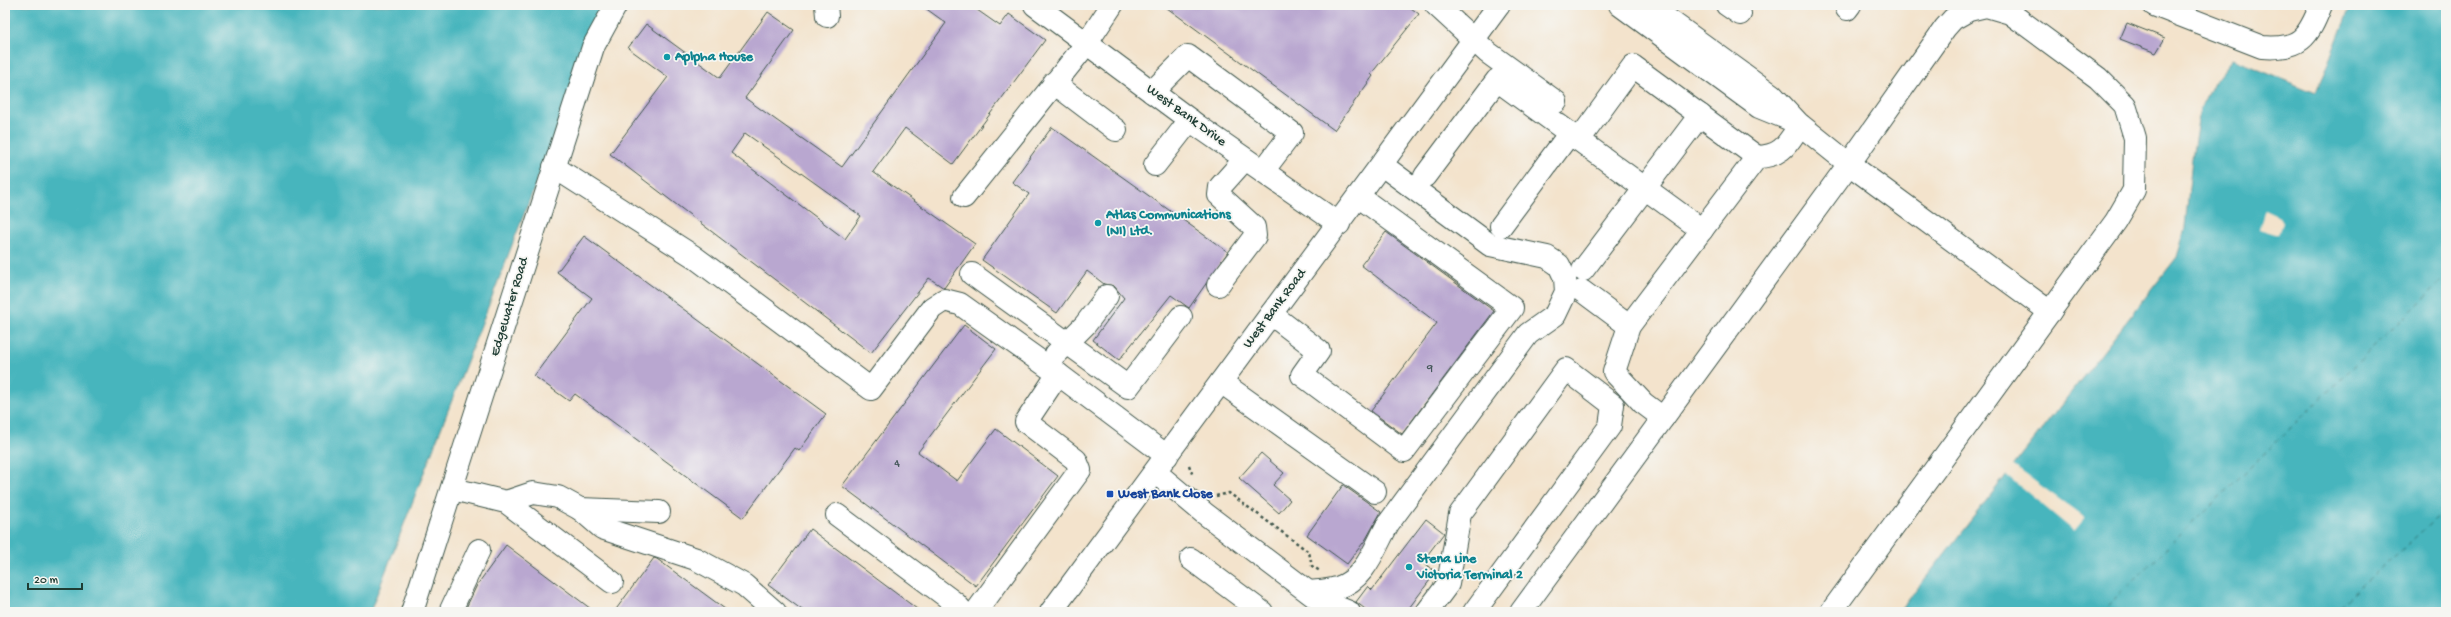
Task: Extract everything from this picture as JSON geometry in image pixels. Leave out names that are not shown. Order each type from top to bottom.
[{"type":"street","name":"Edgewater Road","points":[[412,612],[453,489],[554,167],[594,47],[616,5]]},
{"type":"street","name":"West Bank Drive","points":[[1035,5],[1190,120],[1338,224]]},
{"type":"street","points":[[964,197],[1087,43],[1112,5]]},
{"type":"street","points":[[1436,5],[1487,52],[1556,102]]},
{"type":"street","name":"West Bank Road","points":[[1051,612],[1499,5]]},
{"type":"street","points":[[1620,5],[1759,107],[1799,124]]},
{"type":"street","points":[[1648,5],[1772,95],[1799,124],[1849,164],[2050,312]]},
{"type":"street","points":[[2154,5],[2262,48],[2277,48],[2300,42],[2313,25],[2322,5]]},
{"type":"street","points":[[1521,612],[1849,164],[1945,28],[1953,19],[1970,10],[1986,6],[2010,12],[2098,78],[2125,105],[2136,138],[2134,190],[2116,221],[1831,612]]},
{"type":"street","points":[[1152,92],[1188,56],[1292,133],[1263,171]]},
{"type":"street","points":[[1501,226],[1632,66],[1757,157],[1771,156],[1783,150],[1799,124]]},
{"type":"street","points":[[1425,176],[1497,80],[1702,230]]},
{"type":"street","points":[[1054,83],[1116,130]]},
{"type":"street","points":[[1583,270],[1700,115]]},
{"type":"street","points":[[1155,165],[1190,120]]},
{"type":"street","points":[[1663,418],[1644,402],[1614,372],[1630,326],[1757,157]]},
{"type":"street","points":[[1218,284],[1255,236],[1254,227],[1219,195],[1220,187],[1245,159]]},
{"type":"street","points":[[1318,601],[1336,589],[1348,584],[1358,576],[1374,553],[1388,524],[1528,334],[1555,315],[1566,292],[1565,278],[1558,265],[1547,257],[1490,244],[1382,164]]},
{"type":"street","points":[[554,167],[693,256],[871,389],[932,308],[944,300],[960,304],[1053,370],[1161,464],[1204,513],[1318,601],[1349,612]]},
{"type":"street","points":[[1271,314],[1319,351],[1302,375],[1404,451],[1512,308],[1358,196]]},
{"type":"street","points":[[972,274],[1065,343],[1128,387],[1181,317]]},
{"type":"street","points":[[1582,291],[1630,326]]},
{"type":"street","points":[[976,612],[1080,470],[1076,460],[1026,422],[1065,343],[1085,324],[1107,296]]},
{"type":"street","points":[[1427,612],[1448,584],[1460,514],[1566,369],[1613,405],[1610,426],[1474,612]]},
{"type":"street","points":[[1221,382],[1375,492]]},
{"type":"street","points":[[453,489],[506,502],[612,582]]},
{"type":"street","points":[[506,502],[533,493],[558,497],[580,509],[602,528],[696,560],[744,584],[775,612]]},
{"type":"street","points":[[580,509],[659,512]]},
{"type":"street","points":[[837,515],[955,602],[963,612]]},
{"type":"street","points":[[450,612],[479,550]]},
{"type":"street","points":[[1192,559],[1262,612]]},
{"type":"path","points":[[1189,465],[1194,478]]},
{"type":"path","points":[[1212,493],[1217,497],[1228,493],[1235,498],[1309,552],[1312,566],[1322,573]]},
{"type":"water","points":[[5,5],[605,5],[370,612],[5,612]]},
{"type":"water","points":[[2351,5],[2446,5],[2446,612],[1899,612],[2177,257],[2185,228],[2192,158],[2200,109],[2213,82],[2232,59],[2316,93]]},
{"type":"pier","points":[[2265,210],[2280,217],[2283,222],[2279,235],[2259,229]]},
{"type":"pier","points":[[2011,464],[2085,518],[2074,531],[2004,473]]},
{"type":"building","points":[[921,5],[970,5],[1000,26],[1009,14],[1045,40],[953,164],[905,128],[873,172],[975,244],[944,288],[929,278],[871,353],[610,154],[668,77],[628,48],[646,24],[720,78],[768,12],[794,30],[745,98],[842,167],[946,23]],"holes":[[[745,133],[861,216],[845,239],[731,153]]]},
{"type":"building","points":[[1163,5],[1407,5],[1419,14],[1371,74],[1373,76],[1334,130]]},
{"type":"building","points":[[2127,23],[2165,38],[2156,53],[2120,39]]},
{"type":"building","name":"Atlas Communications (NI) Ltd.","points":[[1052,127],[1228,252],[1189,308],[1171,295],[1119,360],[1093,340],[1124,298],[1114,286],[1104,284],[1087,271],[1057,313],[982,260],[1029,194],[1012,182]]},
{"type":"building","points":[[1386,232],[1494,311],[1402,434],[1371,411],[1437,323],[1361,265]]},
{"type":"building","points":[[584,236],[826,414],[799,451],[795,448],[743,518],[575,394],[569,401],[534,376],[592,298],[557,272]]},
{"type":"building","points":[[964,325],[996,349],[918,452],[957,481],[996,429],[1058,476],[976,586],[842,486]]},
{"type":"building","points":[[1261,453],[1284,473],[1273,485],[1290,500],[1279,513],[1239,478]]},
{"type":"building","points":[[1343,485],[1381,512],[1366,539],[1347,564],[1307,535]]},
{"type":"building","name":"Stena Line Victoria Terminal 2","points":[[1426,519],[1444,533],[1422,562],[1436,572],[1406,612],[1369,612],[1356,602],[1368,586],[1372,590]]},
{"type":"building","points":[[810,529],[921,612],[805,612],[768,585]]},
{"type":"building","points":[[506,545],[595,612],[464,612],[477,585]]},
{"type":"building","points":[[654,558],[657,559],[729,612],[614,612]]},
{"type":"ferry route","points":[[2101,612],[2446,277]]},
{"type":"ferry route","points":[[2334,612],[2446,509]]},
{"type":"place","name":"Aplpha House","points":[[667,57]]},
{"type":"place","name":"Atlas Communications (NI) Ltd.","points":[[1098,223]]},
{"type":"place","name":"West Bank Close","points":[[1110,494]]},
{"type":"place","name":"Stena Line Victoria Terminal 2","points":[[1409,567]]}]
